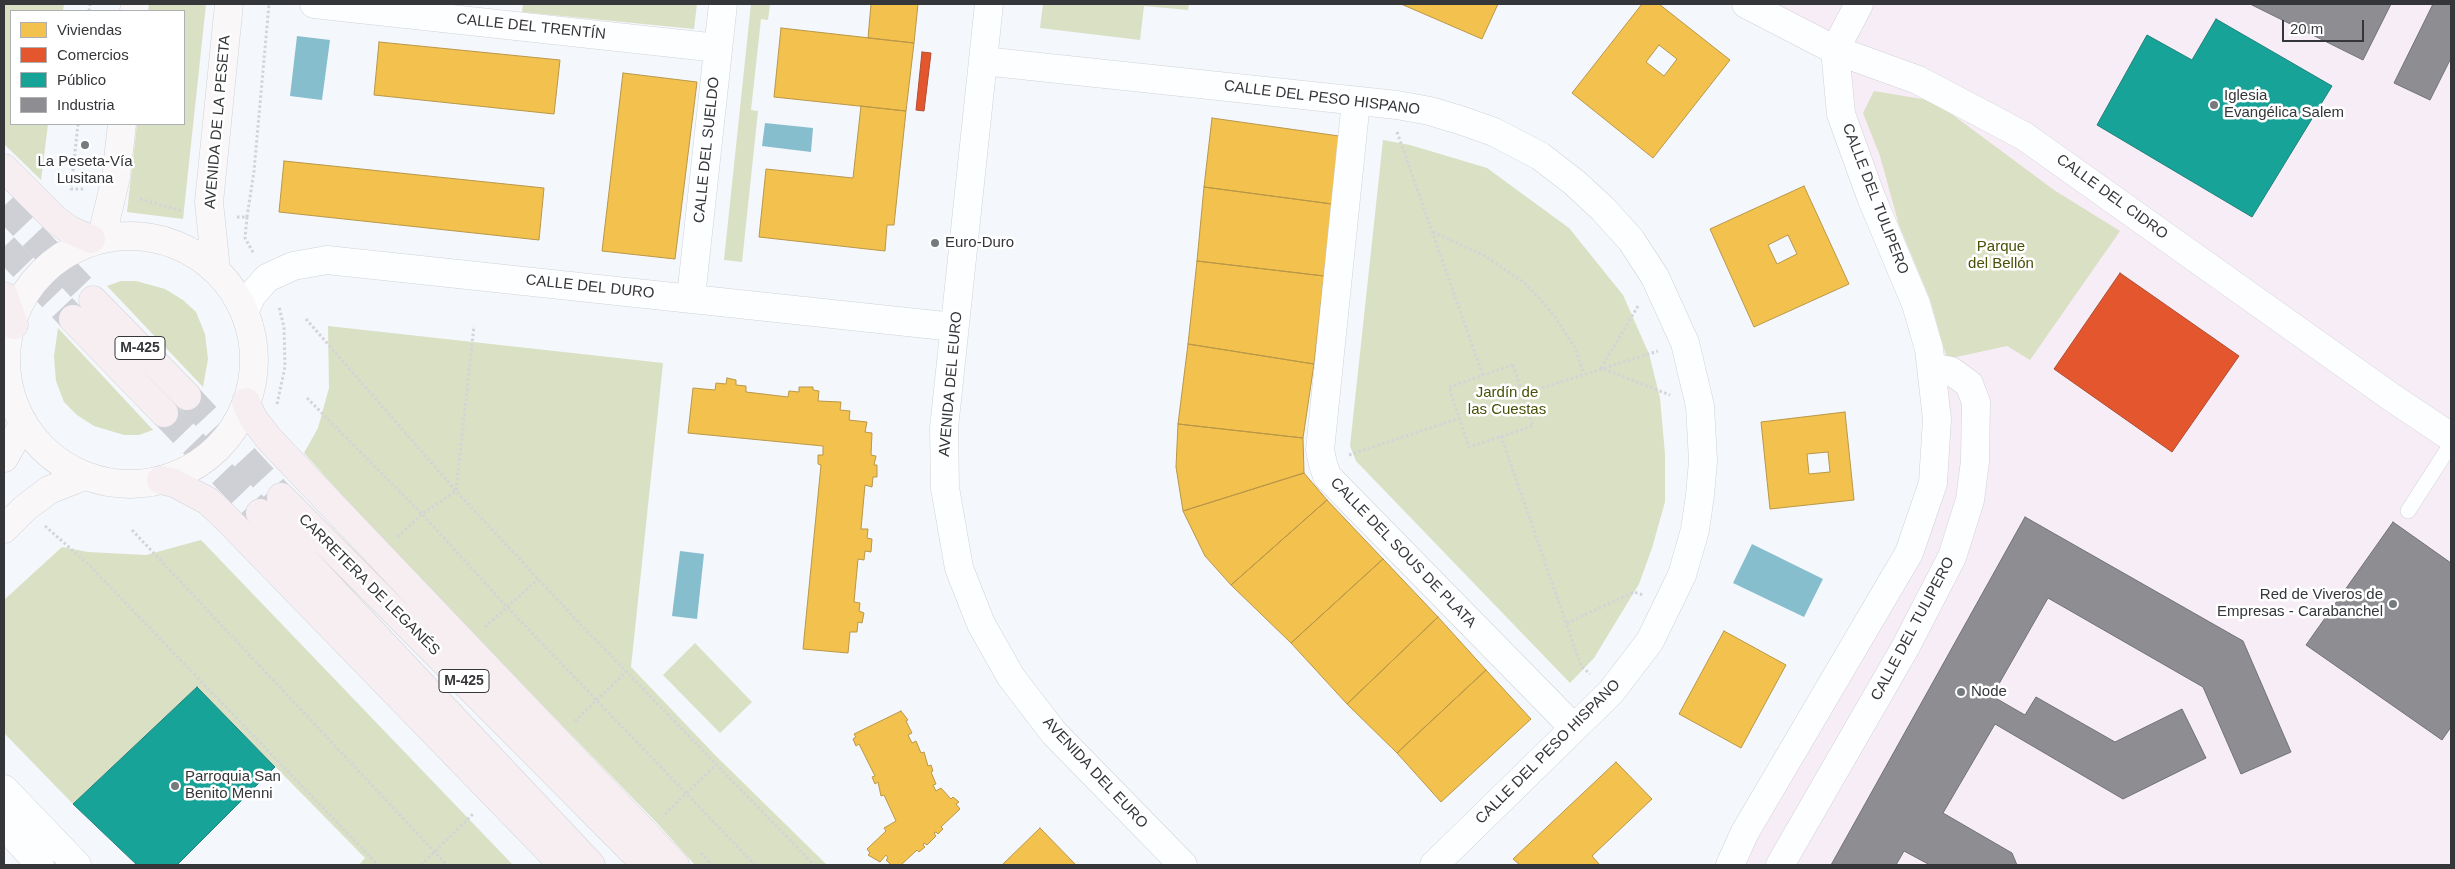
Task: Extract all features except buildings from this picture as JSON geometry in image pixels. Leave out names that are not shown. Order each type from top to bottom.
[{"type":"main road","points":[[4,168],[56,220],[70,230],[96,237]]},
{"type":"main road","points":[[4,296],[14,325]]},
{"type":"main road","name":"M-425","points":[[93,300],[187,396]]},
{"type":"main road","name":"M-425","points":[[73,319],[164,413]]},
{"type":"main road","points":[[246,402],[253,418],[270,440],[675,865]]},
{"type":"main road","points":[[161,480],[174,483],[208,501],[225,517],[563,865]]},
{"type":"main road","name":"CARRETERA DE LEGANÉS","points":[[281,497],[646,865]]},
{"type":"main road","name":"CARRETERA DE LEGANÉS","points":[[260,514],[591,865]]},
{"type":"street","name":"AVENIDA DE LA PESETA","points":[[216,270],[209,202],[229,4]]},
{"type":"street","name":"CALLE DEL TRENTÍN","points":[[314,4],[504,14],[718,48]]},
{"type":"street","name":"CALLE DEL SUELDO","points":[[691,297],[723,4]]},
{"type":"street","name":"AVENIDA DEL EURO","points":[[989,4],[944,428],[944,488],[960,568],[981,624],[1011,677],[1054,733],[1183,865]]},
{"type":"street","name":"CALLE DEL CIDRO","points":[[1746,4],[1835,50],[1918,80],[2024,136],[2394,399],[2451,437]]},
{"type":"street","points":[[1835,50],[1859,4]]},
{"type":"street","name":"CALLE DEL TULIPERO","points":[[1730,865],[1745,832],[1909,553],[1933,483],[1937,419],[1929,349],[1916,304],[1871,197],[1841,114],[1835,50]]},
{"type":"street","name":"CALLE DEL PESO HISPANO","points":[[983,61],[1356,101],[1430,111],[1463,121],[1494,132],[1540,156],[1603,209],[1631,240],[1655,277],[1685,343],[1700,406],[1703,461],[1695,530],[1682,575],[1650,642],[1611,692],[1434,865]]},
{"type":"street","name":"CALLE DEL SOUS DE PLATA","points":[[1356,101],[1320,450],[1327,476],[1574,728]]},
{"type":"street","points":[[96,237],[116,178],[122,125]]},
{"type":"street","points":[[146,235],[174,243],[196,255],[216,270],[232,288],[245,310],[256,357],[246,402],[233,429],[213,449],[188,468],[161,480],[95,481],[82,477],[48,458],[21,428],[11,396],[9,373],[9,348],[14,325],[47,272],[96,237],[146,235]]},
{"type":"street","name":"CALLE DEL DURO","points":[[245,310],[252,295],[267,278],[293,266],[327,260],[691,297],[954,327]]},
{"type":"street","name":"CALLE DEL TULIPERO","points":[[1780,865],[1905,648],[1952,557],[1970,500],[1974,461],[1976,402],[1968,384],[1951,371],[1932,367]]},
{"type":"street","points":[[4,458],[21,428]]},
{"type":"street","points":[[4,529],[24,508],[49,490],[82,477]]},
{"type":"street","points":[[4,789],[77,865]]},
{"type":"street","points":[[4,825],[40,865]]},
{"type":"lane","points":[[2408,511],[2451,444]]},
{"type":"path","points":[[257,261],[245,238],[269,4]]},
{"type":"path","points":[[78,125],[71,189],[88,189]]},
{"type":"path","points":[[1395,127],[1483,376]]},
{"type":"path","points":[[133,197],[186,212]]},
{"type":"path","points":[[232,217],[248,218]]},
{"type":"path","points":[[1432,232],[1485,256],[1526,284],[1553,314],[1575,348],[1584,374]]},
{"type":"path","points":[[1601,368],[1643,298]]},
{"type":"path","points":[[277,406],[285,367],[284,328],[278,300]]},
{"type":"path","points":[[306,319],[456,491],[538,579],[814,865]]},
{"type":"path","points":[[393,543],[422,514],[456,491],[474,326]]},
{"type":"path","points":[[1523,394],[1667,348]]},
{"type":"path","points":[[1513,365],[1533,426],[1469,447],[1449,388],[1483,376],[1513,365]]},
{"type":"path","points":[[1601,368],[1672,396]]},
{"type":"path","points":[[308,398],[422,514],[507,607],[755,865]]},
{"type":"path","points":[[1344,457],[1460,418]]},
{"type":"path","points":[[1501,436],[1581,666],[1596,679]]},
{"type":"path","points":[[44,525],[88,564],[378,865]]},
{"type":"path","points":[[132,530],[447,865]]},
{"type":"path","points":[[391,531],[401,542]]},
{"type":"path","points":[[480,632],[538,579]]},
{"type":"path","points":[[1567,624],[1634,592],[1646,596]]},
{"type":"path","points":[[477,622],[484,629]]},
{"type":"path","points":[[570,726],[627,671]]},
{"type":"path","points":[[574,722],[581,729]]},
{"type":"path","points":[[660,818],[717,764]]},
{"type":"path","points":[[657,808],[671,822]]},
{"type":"path","points":[[421,865],[473,814]]},
{"type":"path","points":[[699,851],[712,865]]},
{"type":"shaded area","points":[[1746,4],[2451,4],[2451,865],[1730,865],[1891,584],[1937,419],[1835,51]]},
{"type":"green space","points":[[4,4],[64,4],[63,10],[10,10],[10,125],[48,125],[41,180],[4,144]]},
{"type":"green space","points":[[149,4],[206,4],[183,219],[127,212],[137,125],[185,125],[185,10],[149,10]]},
{"type":"green space","points":[[523,4],[697,4],[694,29],[522,12]]},
{"type":"green space","points":[[751,4],[770,4],[768,20],[761,19],[751,110],[758,111],[742,262],[724,260]]},
{"type":"green space","points":[[1043,4],[1189,4],[1188,10],[1144,6],[1140,40],[1040,28]]},
{"type":"green space","name":"Parque del Bellón","points":[[1874,91],[1934,101],[2054,190],[2120,231],[2030,360],[2007,346],[1947,359],[1930,299],[1899,225],[1880,156],[1863,113]]},
{"type":"green space","name":"Jardín de las Cuestas","points":[[1383,140],[1410,145],[1487,168],[1569,228],[1623,295],[1649,354],[1660,398],[1665,454],[1665,502],[1652,548],[1639,584],[1594,658],[1570,683],[1356,461],[1350,446]]},
{"type":"green space","points":[[121,281],[136,281],[165,289],[183,300],[196,312],[205,334],[208,359],[203,387],[107,286]]},
{"type":"green space","points":[[328,326],[663,363],[631,667],[716,756],[827,865],[695,865],[656,822],[389,547],[304,453],[318,428],[329,388]]},
{"type":"green space","points":[[58,328],[153,430],[139,435],[124,435],[94,426],[77,415],[64,402],[56,381],[54,356]]},
{"type":"green space","points":[[201,540],[513,865],[359,865],[365,858],[197,687],[73,804],[4,733],[4,600],[62,547],[88,552],[146,555]]},
{"type":"green space","points":[[695,643],[752,702],[720,733],[663,675]]},
{"type":"water","points":[[297,36],[330,40],[322,100],[290,96]]},
{"type":"water","points":[[765,123],[813,128],[811,152],[762,146]]},
{"type":"water","points":[[1752,544],[1823,579],[1804,617],[1733,583]]},
{"type":"water","points":[[680,551],[704,554],[697,619],[672,616]]},
{"type":"tunnel","points":[[4,206],[93,300]]},
{"type":"tunnel","points":[[4,247],[73,319]]},
{"type":"tunnel","points":[[187,396],[281,497]]},
{"type":"tunnel","points":[[164,413],[260,513]]},
{"type":"place","name":"Iglesia Evangélica Salem","points":[[2214,105]]},
{"type":"place","name":"La Peseta-Vía Lusitana","points":[[85,145]]},
{"type":"place","name":"Euro-Duro","points":[[935,243]]},
{"type":"place","name":"Red de Viveros de Empresas - Carabanchel","points":[[2393,604]]},
{"type":"place","name":"Node","points":[[1961,692]]},
{"type":"place","name":"Parroquia San Benito Menni","points":[[175,786]]}]
